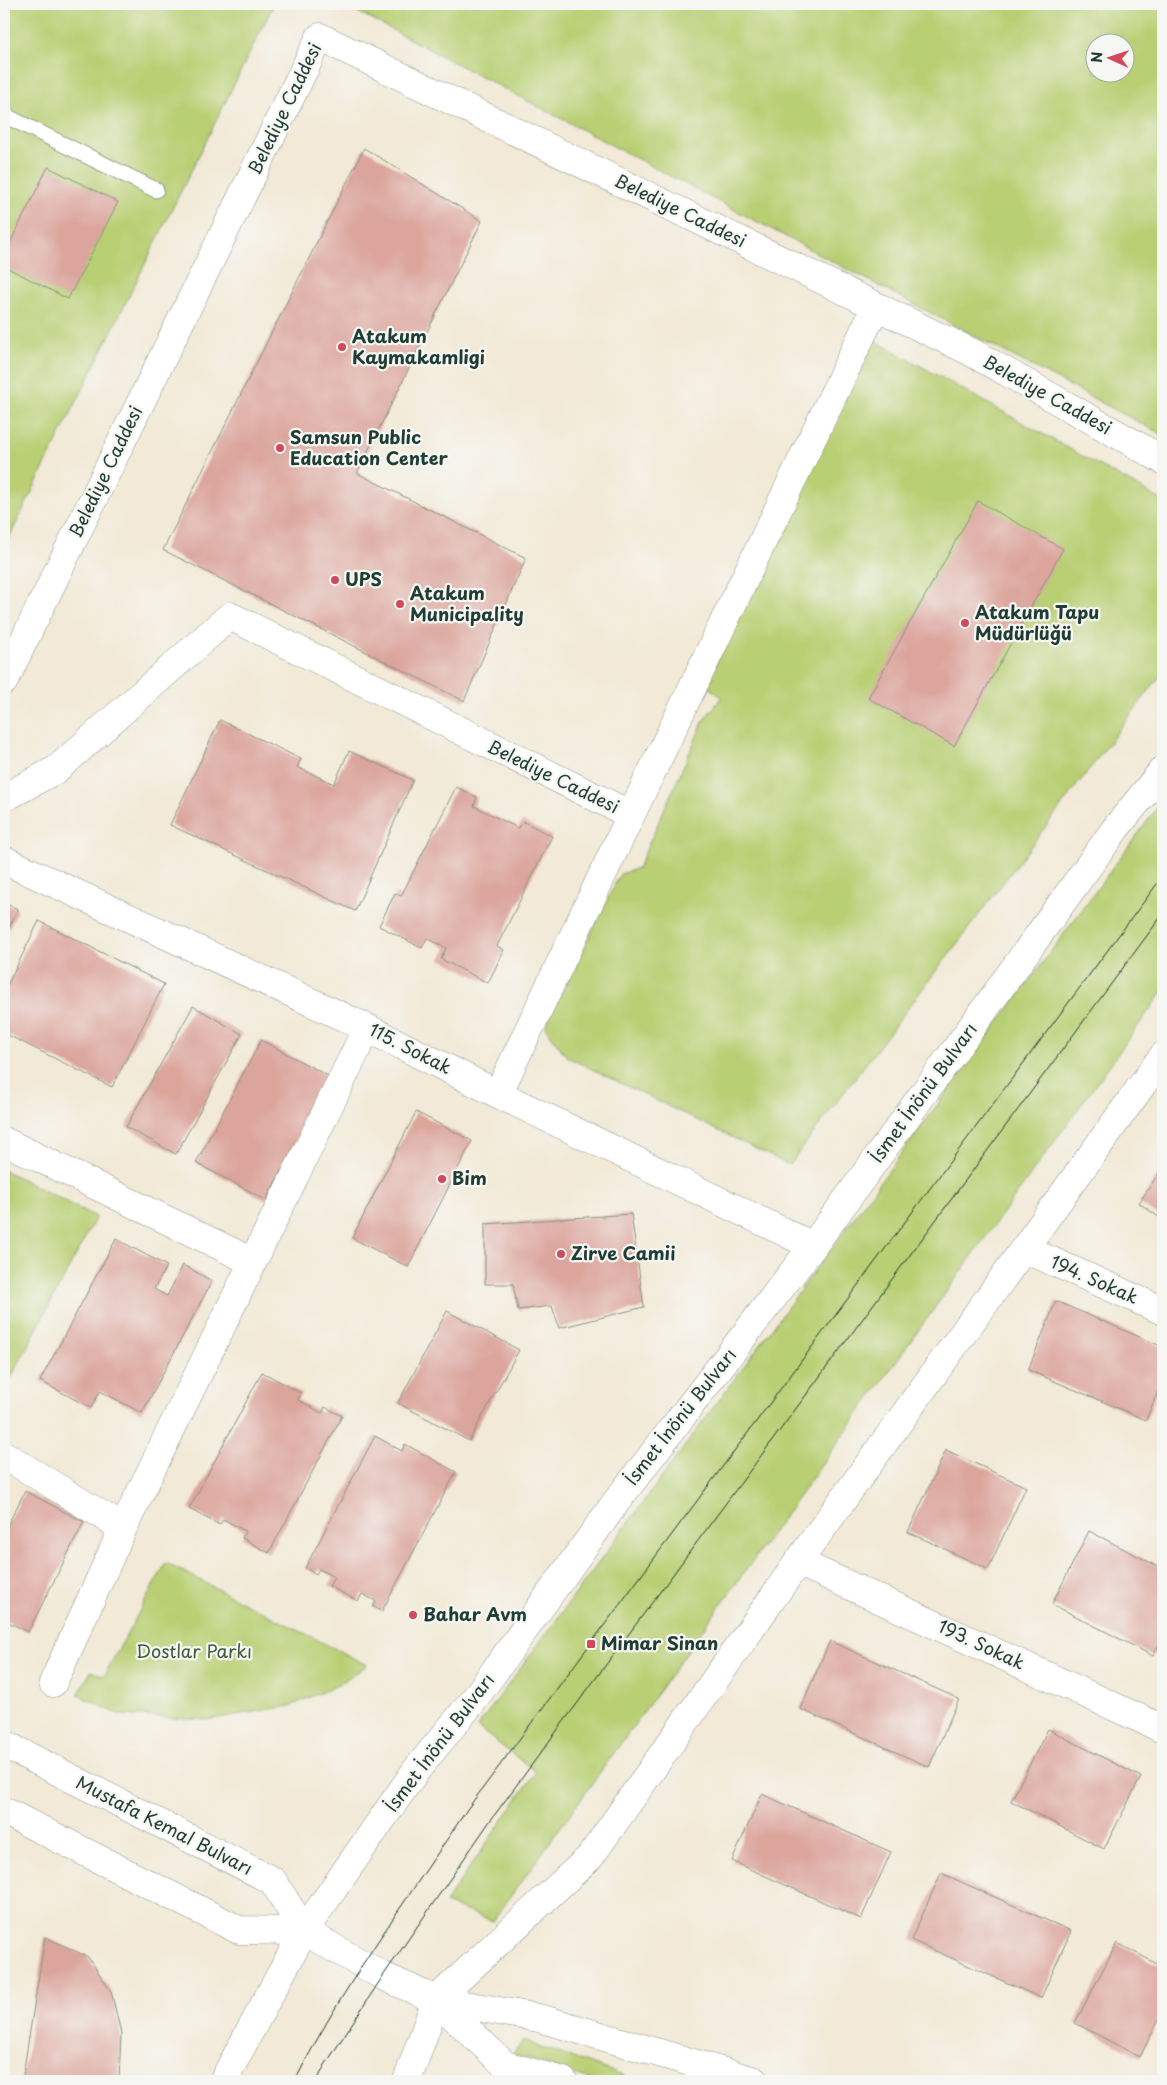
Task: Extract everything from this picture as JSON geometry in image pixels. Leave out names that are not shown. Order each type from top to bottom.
[{"type":"street","name":"Belediye Caddesi","points":[[4,681],[320,37],[970,352],[1163,460]]},
{"type":"street","name":"Belediye Caddesi","points":[[4,798],[57,769],[230,616],[631,815],[876,306]]},
{"type":"street","name":"İsmet İnönü Bulvarı","points":[[223,2081],[304,1931],[417,1769],[476,1696],[616,1502],[813,1246],[1116,828],[1163,770]]},
{"type":"street","points":[[498,1094],[631,815]]},
{"type":"street","name":"115. Sokak","points":[[4,860],[367,1028],[498,1094],[813,1246]]},
{"type":"street","points":[[53,1683],[123,1528],[367,1028]]},
{"type":"street","points":[[407,2081],[436,2000],[590,1857],[798,1562],[1163,1056]]},
{"type":"street","points":[[4,1141],[252,1262]]},
{"type":"street","name":"194. Sokak","points":[[1025,1249],[1163,1311]]},
{"type":"street","points":[[4,1455],[123,1528]]},
{"type":"street","name":"193. Sokak","points":[[798,1562],[1163,1729]]},
{"type":"street","name":"Mustafa Kemal Bulvarı","points":[[4,1744],[273,1882],[304,1931],[383,1976],[436,2000],[538,2018],[754,2081]]},
{"type":"street","name":"Mustafa Kemal Bulvarı","points":[[4,1811],[239,1930],[304,1931]]},
{"type":"street","name":"Mustafa Kemal Bulvarı","points":[[436,2000],[505,2065],[563,2081]]},
{"type":"lane","points":[[4,115],[156,190]]},
{"type":"green space","points":[[4,4],[274,4],[4,548]]},
{"type":"green space","points":[[343,4],[1163,4],[1163,435]]},
{"type":"green space","points":[[874,340],[1163,501],[1163,672],[789,1165],[567,1057],[545,1027],[620,874],[638,868],[705,718],[722,697],[705,685]]},
{"type":"green space","points":[[1163,800],[1163,991],[493,1921],[445,1903],[536,1772],[477,1727]]},
{"type":"green space","points":[[4,1170],[96,1217],[4,1391]]},
{"type":"green space","name":"Dostlar Parkı","points":[[166,1563],[367,1665],[338,1685],[290,1706],[206,1720],[120,1715],[78,1695],[91,1671],[104,1676]]},
{"type":"green space","points":[[523,2041],[641,2081],[593,2081],[513,2054]]},
{"type":"building","name":"Atakum Kaymakamligi","points":[[364,148],[482,221],[357,473],[526,558],[464,701],[163,550]]},
{"type":"building","points":[[48,167],[118,202],[68,299],[4,266],[4,255]]},
{"type":"building","name":"Atakum Tapu Müdürlüğü","points":[[978,501],[1063,549],[954,746],[868,698]]},
{"type":"building","points":[[220,720],[301,759],[297,767],[334,784],[349,751],[413,780],[355,911],[170,825]]},
{"type":"building","points":[[456,787],[477,797],[474,806],[518,828],[522,821],[552,836],[497,946],[504,950],[488,983],[441,959],[446,948],[427,938],[422,948],[379,926],[395,893],[401,896]]},
{"type":"building","points":[[4,903],[18,909],[4,939]]},
{"type":"building","points":[[39,921],[164,984],[112,1087],[4,1033],[4,992]]},
{"type":"building","points":[[193,1006],[242,1034],[176,1154],[126,1127]]},
{"type":"building","points":[[261,1040],[330,1077],[266,1200],[196,1163]]},
{"type":"building","points":[[416,1112],[472,1141],[408,1267],[352,1238]]},
{"type":"building","points":[[1163,1167],[1163,1220],[1139,1203]]},
{"type":"building","name":"Zirve Camii","points":[[631,1214],[644,1307],[559,1328],[552,1306],[518,1310],[513,1284],[485,1284],[485,1224]]},
{"type":"building","points":[[116,1239],[167,1266],[154,1289],[167,1296],[183,1265],[212,1281],[142,1413],[100,1391],[91,1408],[40,1381]]},
{"type":"building","points":[[1056,1301],[1163,1347],[1163,1379],[1146,1420],[1028,1370]]},
{"type":"building","points":[[447,1311],[519,1350],[469,1441],[398,1403]]},
{"type":"building","points":[[262,1372],[301,1393],[298,1400],[322,1413],[325,1407],[342,1416],[269,1553],[242,1538],[245,1531],[223,1519],[220,1525],[189,1509]]},
{"type":"building","points":[[375,1436],[402,1451],[405,1444],[456,1472],[382,1611],[373,1607],[376,1601],[362,1594],[358,1601],[329,1586],[334,1577],[319,1569],[316,1574],[305,1568]]},
{"type":"building","points":[[946,1450],[1026,1487],[988,1569],[908,1532]]},
{"type":"building","points":[[25,1491],[84,1522],[28,1632],[4,1620],[4,1532]]},
{"type":"building","points":[[1089,1531],[1163,1569],[1163,1636],[1153,1656],[1052,1604]]},
{"type":"building","points":[[830,1641],[959,1699],[929,1767],[800,1709]]},
{"type":"building","points":[[1048,1729],[1141,1777],[1104,1849],[1011,1801]]},
{"type":"building","points":[[762,1794],[891,1852],[861,1919],[732,1861]]},
{"type":"building","points":[[941,1873],[1071,1931],[1041,1998],[911,1940]]},
{"type":"building","points":[[45,1937],[88,1957],[111,1991],[121,2033],[119,2081],[22,2081]]},
{"type":"building","points":[[1117,1943],[1163,1967],[1163,2011],[1140,2057],[1075,2023]]},
{"type":"tram line","points":[[295,2081],[355,1976],[468,1808],[1163,876]]},
{"type":"tram line","points":[[317,2081],[325,2065],[383,1976],[490,1821],[1163,914]]},
{"type":"place","name":"Atakum Kaymakamligi","points":[[342,347]]},
{"type":"place","name":"Samsun Public Education Center","points":[[280,448]]},
{"type":"place","name":"UPS","points":[[335,580]]},
{"type":"place","name":"Atakum Municipality","points":[[400,604]]},
{"type":"place","name":"Atakum Tapu Müdürlüğü","points":[[965,623]]},
{"type":"place","name":"Bim","points":[[442,1179]]},
{"type":"place","name":"Zirve Camii","points":[[561,1254]]},
{"type":"place","name":"Bahar Avm","points":[[413,1615]]},
{"type":"place","name":"Mimar Sinan","points":[[591,1644]]}]
